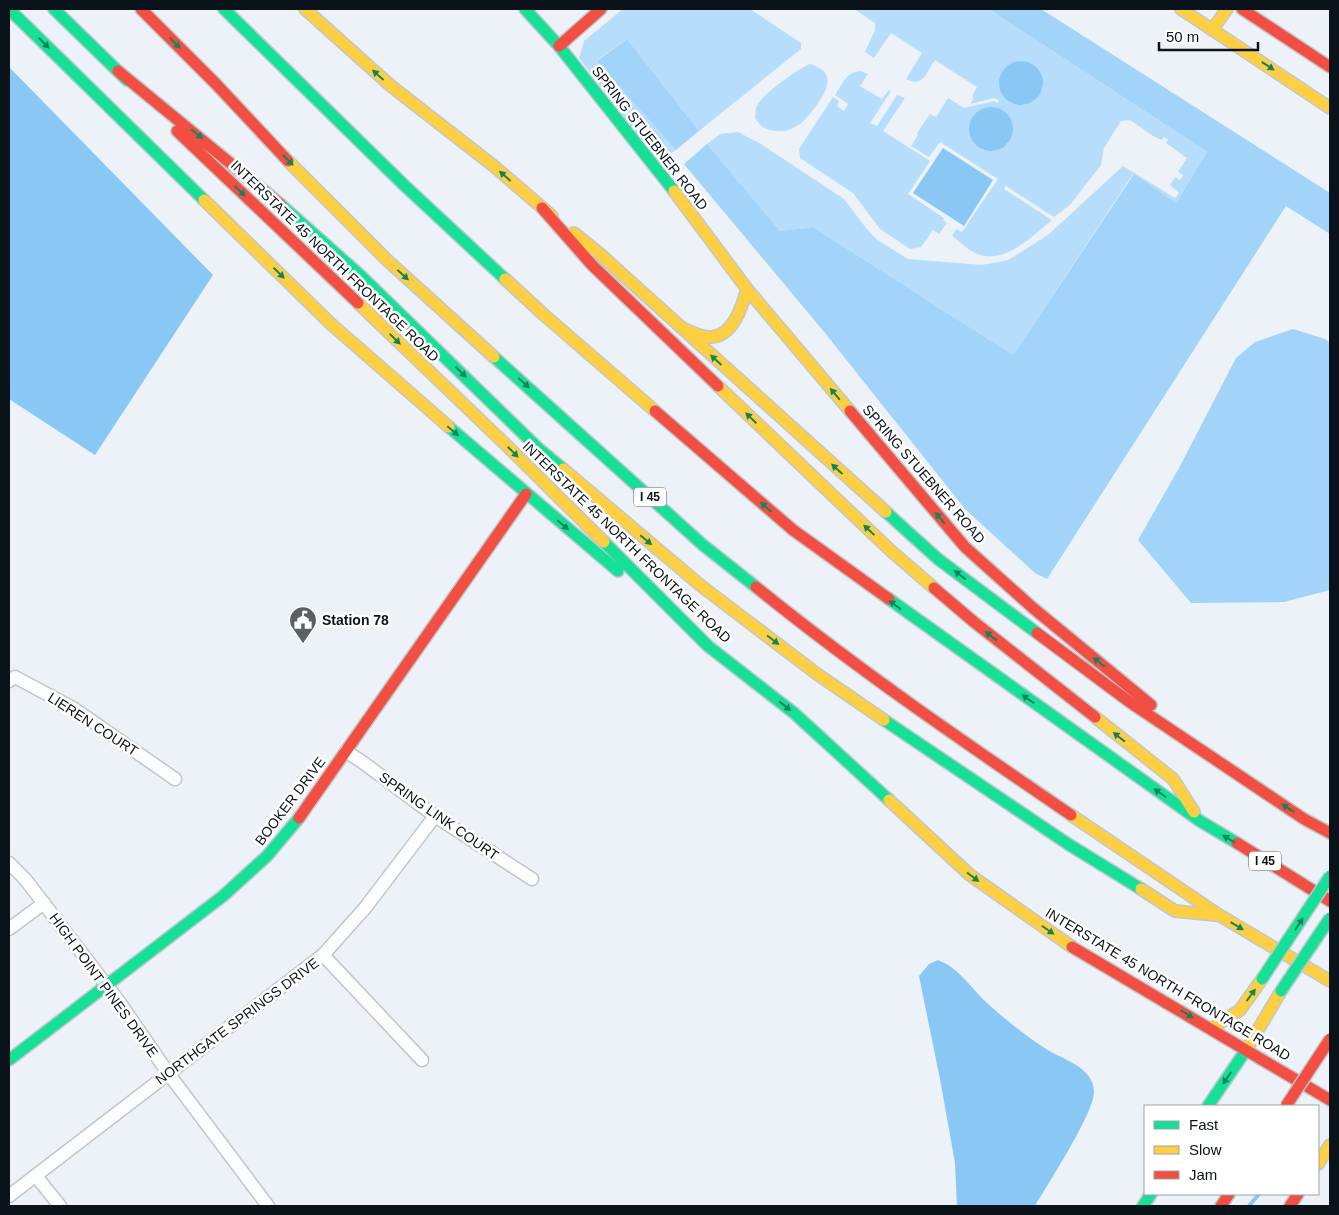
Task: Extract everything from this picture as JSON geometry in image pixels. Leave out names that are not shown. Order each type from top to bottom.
[{"type":"main road","points":[[9,9],[331,324],[526,494],[708,646]]},
{"type":"main road","points":[[54,9],[118,71],[284,207],[367,281],[540,448],[700,585],[841,690],[919,745],[1068,844],[1175,910],[1219,915]]},
{"type":"main road","name":"I 45","points":[[141,9],[216,84],[267,140],[388,261],[703,545],[817,637],[920,712],[1219,915],[1330,981]]},
{"type":"main road","name":"I 45","points":[[224,9],[404,185],[544,314],[793,530],[1200,821],[1330,901]]},
{"type":"main road","points":[[305,9],[391,86],[496,167],[542,208],[601,255],[938,559],[1123,698],[1304,819],[1330,833]]},
{"type":"main road","name":"SPRING STUEBNER ROAD","points":[[525,9],[559,46],[659,171],[747,289],[965,547],[1033,608],[1137,693],[1211,758]]},
{"type":"main road","points":[[559,46],[601,9]]},
{"type":"main road","points":[[1181,9],[1330,108]]},
{"type":"main road","points":[[1212,30],[1227,9]]},
{"type":"main road","points":[[1242,9],[1330,67]]},
{"type":"main road","name":"INTERSTATE 45 NORTH FRONTAGE ROAD","points":[[118,71],[187,141],[503,442],[708,646],[794,713],[970,875],[1073,947],[1330,1100]]},
{"type":"main road","points":[[542,208],[592,265],[890,550],[974,622],[1173,779],[1200,821]]},
{"type":"main road","points":[[678,326],[702,336],[720,335],[732,324],[742,306],[747,289]]},
{"type":"main road","name":"BOOKER DRIVE","points":[[9,1060],[250,874],[287,834],[526,494]]},
{"type":"main road","points":[[1211,1029],[1240,1010],[1330,876]]},
{"type":"main road","points":[[1209,1105],[1330,918]]},
{"type":"main road","points":[[1287,1105],[1330,1039]]},
{"type":"main road","points":[[1319,1162],[1330,1145]]},
{"type":"main road","points":[[1143,1206],[1150,1195]]},
{"type":"main road","points":[[1221,1206],[1228,1195]]},
{"type":"main road","points":[[1290,1206],[1297,1195]]},
{"type":"street","name":"LIEREN COURT","points":[[9,681],[15,677],[73,708],[175,779]]},
{"type":"street","name":"SPRING LINK COURT","points":[[346,751],[435,816],[532,879]]},
{"type":"street","name":"NORTHGATE SPRINGS DRIVE","points":[[9,1196],[323,955],[365,908],[435,816]]},
{"type":"street","name":"HIGH POINT PINES DRIVE","points":[[9,863],[25,879],[107,985],[168,1073],[268,1206]]},
{"type":"street","points":[[9,929],[44,903]]},
{"type":"street","points":[[323,955],[422,1060]]},
{"type":"street","points":[[36,1176],[60,1206]]},
{"type":"shaded area","points":[[623,9],[750,9],[801,43],[801,49],[699,131],[627,39],[597,60],[676,150],[664,158],[653,155],[579,58],[584,41]]},
{"type":"shaded area","points":[[854,9],[989,9],[1207,152],[1176,203],[1133,174],[1013,355],[813,227],[780,231],[707,144],[720,134],[738,132],[761,144],[844,199],[876,239],[908,259],[982,265],[1008,260],[1048,235],[1123,166],[1175,198],[1179,193],[1170,185],[1175,177],[1180,180],[1183,175],[1178,172],[1187,158],[1166,143],[1168,140],[1164,137],[1162,140],[1153,136],[1130,120],[1121,121],[1104,148],[1101,165],[1070,205],[1054,217],[1006,186],[1004,189],[1052,220],[1027,241],[1008,252],[998,256],[977,254],[952,236],[956,229],[962,232],[998,179],[940,142],[929,157],[911,146],[930,114],[936,117],[948,98],[964,108],[994,101],[997,103],[999,100],[995,98],[970,104],[977,87],[935,60],[924,78],[916,82],[906,79],[922,53],[891,33],[874,58],[865,52],[875,30],[875,23]],"holes":[[[1018,61],[1037,68],[1043,88],[1038,96],[1026,105],[1012,103],[1006,99],[999,83]],[[988,108],[1002,111],[1011,120],[1013,132],[1006,146]]]},
{"type":"shaded area","points":[[989,9],[1041,9],[1330,193],[1330,234],[1286,206],[1047,579],[1035,573],[965,509],[825,333],[684,164],[707,144],[780,231],[813,227],[1013,355],[1134,174],[1176,203],[1207,152]]},
{"type":"shaded area","points":[[627,39],[699,131],[676,150],[597,61]]},
{"type":"shaded area","points":[[1021,61],[1033,65],[1039,71],[1043,83],[1039,95],[1033,101],[1021,105],[1009,101],[1003,95],[999,83],[1003,71],[1009,65]]},
{"type":"shaded area","points":[[810,64],[819,67],[824,72],[828,82],[824,93],[811,113],[799,124],[786,130],[771,130],[762,127],[755,118],[756,107],[760,101],[781,82]]},
{"type":"shaded area","points":[[9,67],[213,275],[95,455],[9,399]]},
{"type":"shaded area","points":[[861,71],[868,74],[860,86],[882,99],[889,90],[891,91],[870,123],[877,126],[897,95],[905,98],[883,131],[930,161],[908,194],[944,218],[943,220],[947,223],[939,234],[933,230],[921,247],[910,249],[880,229],[853,193],[800,158],[799,149],[833,97],[839,101],[837,106],[844,111],[848,104],[835,95],[848,76]]},
{"type":"shaded area","points":[[991,107],[1003,111],[1009,117],[1013,129],[1009,141],[1003,147],[991,151],[979,147],[973,141],[969,129],[973,117],[979,111]]},
{"type":"shaded area","points":[[943,148],[993,180],[964,226],[913,193]]},
{"type":"shaded area","points":[[1293,329],[1325,339],[1330,343],[1330,590],[1284,602],[1191,603],[1138,540],[1179,468],[1236,358],[1255,342]]},
{"type":"shaded area","points":[[938,960],[958,973],[999,1014],[1043,1047],[1075,1064],[1093,1083],[1094,1092],[1087,1116],[1035,1206],[957,1206],[955,1163],[919,976],[929,964]]},
{"type":"waterway","points":[[1249,1206],[1258,1195]]},
{"type":"traffic: fast","points":[[9,9],[204,200]]},
{"type":"traffic: fast","points":[[54,9],[127,80]]},
{"type":"traffic: fast","points":[[224,9],[404,185],[505,279]]},
{"type":"traffic: fast","points":[[525,9],[559,46],[674,191]]},
{"type":"traffic: fast","points":[[280,204],[360,275],[539,449],[563,469]]},
{"type":"traffic: fast","points":[[494,357],[703,545],[756,587]]},
{"type":"traffic: fast","points":[[449,427],[618,571]]},
{"type":"traffic: fast","points":[[886,512],[938,559],[1037,633]]},
{"type":"traffic: fast","points":[[604,542],[708,646],[794,713],[889,800]]},
{"type":"traffic: fast","points":[[889,599],[1200,821],[1237,843]]},
{"type":"traffic: fast","points":[[884,720],[1068,844],[1141,889]]},
{"type":"traffic: fast","points":[[9,1060],[223,896],[267,856],[299,818]]},
{"type":"traffic: fast","points":[[1262,979],[1330,876]]},
{"type":"traffic: fast","points":[[1281,991],[1330,918]]},
{"type":"traffic: fast","points":[[1209,1105],[1246,1050]]},
{"type":"traffic: fast","points":[[1143,1206],[1150,1195]]},
{"type":"traffic: slow","points":[[305,9],[391,86],[495,167],[552,216]]},
{"type":"traffic: slow","points":[[1181,9],[1330,108]]},
{"type":"traffic: slow","points":[[1212,30],[1227,9]]},
{"type":"traffic: slow","points":[[288,161],[388,261],[494,357]]},
{"type":"traffic: slow","points":[[674,191],[747,289],[850,411]]},
{"type":"traffic: slow","points":[[204,200],[331,324],[449,427]]},
{"type":"traffic: slow","points":[[574,233],[601,255],[886,512]]},
{"type":"traffic: slow","points":[[505,279],[655,411]]},
{"type":"traffic: slow","points":[[684,329],[708,337],[725,332],[739,312],[747,289]]},
{"type":"traffic: slow","points":[[358,303],[604,542]]},
{"type":"traffic: slow","points":[[718,386],[890,550],[934,588]]},
{"type":"traffic: slow","points":[[563,469],[700,585],[817,674],[884,720]]},
{"type":"traffic: slow","points":[[1095,717],[1173,779],[1194,812]]},
{"type":"traffic: slow","points":[[889,800],[970,875],[1072,947]]},
{"type":"traffic: slow","points":[[1071,815],[1219,915],[1330,981]]},
{"type":"traffic: slow","points":[[1141,889],[1175,911],[1216,915]]},
{"type":"traffic: slow","points":[[1211,1029],[1240,1010],[1262,979]]},
{"type":"traffic: slow","points":[[1246,1050],[1281,991]]},
{"type":"traffic: slow","points":[[1319,1162],[1330,1145]]},
{"type":"traffic: jam","points":[[141,9],[216,84],[288,161]]},
{"type":"traffic: jam","points":[[559,46],[601,9]]},
{"type":"traffic: jam","points":[[1242,9],[1330,67]]},
{"type":"traffic: jam","points":[[118,71],[280,204]]},
{"type":"traffic: jam","points":[[177,131],[358,303]]},
{"type":"traffic: jam","points":[[542,208],[592,265],[718,386]]},
{"type":"traffic: jam","points":[[655,411],[793,530],[889,599]]},
{"type":"traffic: jam","points":[[850,411],[965,547],[1033,608],[1151,705]]},
{"type":"traffic: jam","points":[[299,818],[526,494]]},
{"type":"traffic: jam","points":[[756,587],[872,676],[1071,815]]},
{"type":"traffic: jam","points":[[934,588],[974,622],[1095,717]]},
{"type":"traffic: jam","points":[[1037,633],[1131,703],[1304,819],[1330,833]]},
{"type":"traffic: jam","points":[[1237,843],[1330,901]]},
{"type":"traffic: jam","points":[[1072,947],[1330,1100]]},
{"type":"traffic: jam","points":[[1287,1105],[1330,1039]]},
{"type":"traffic: jam","points":[[1221,1206],[1228,1195]]},
{"type":"traffic: jam","points":[[1290,1206],[1297,1195]]},
{"type":"place","name":"Station 78","points":[[303,644]]}]
